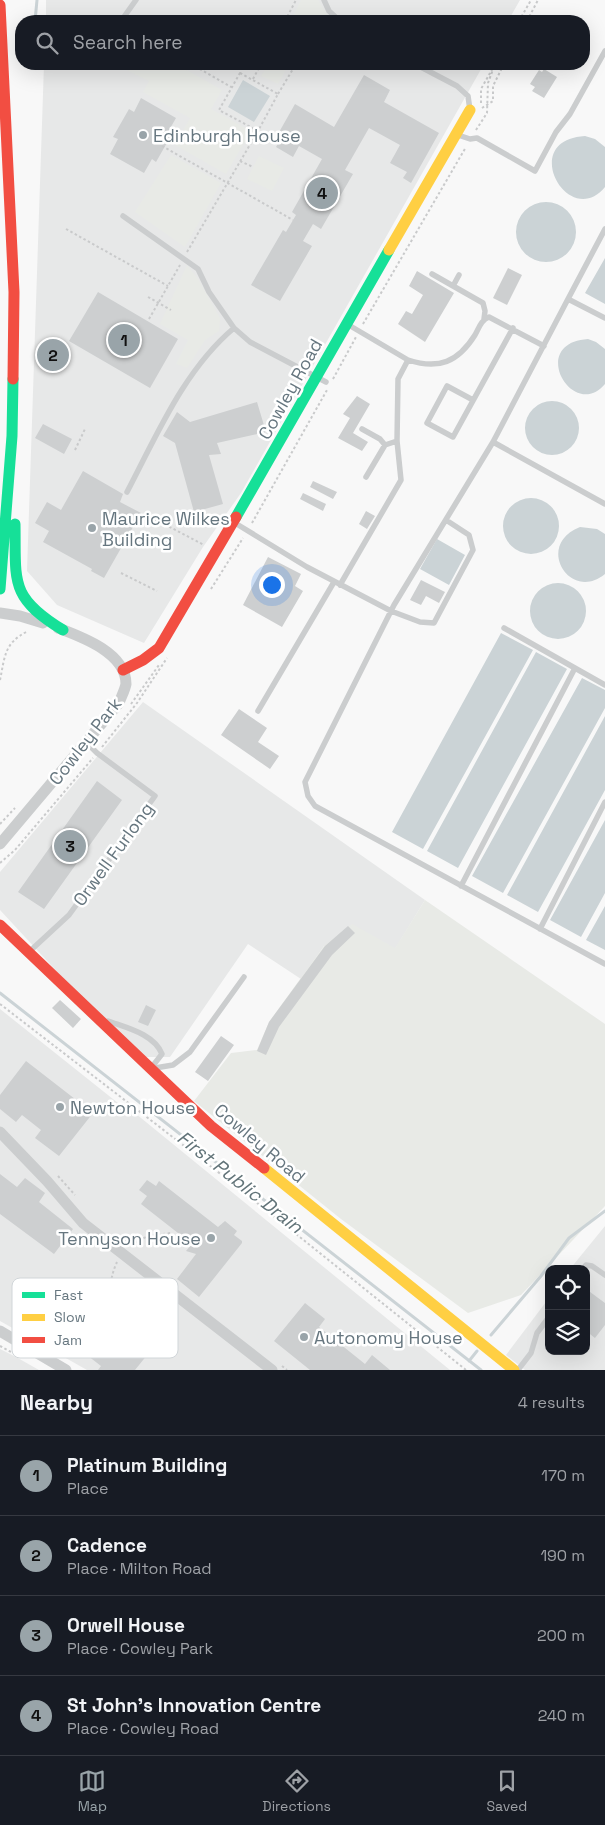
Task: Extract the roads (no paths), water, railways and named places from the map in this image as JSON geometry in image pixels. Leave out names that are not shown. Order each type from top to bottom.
[{"type":"street","points":[[0,5],[14,292],[12,436],[17,582],[25,601],[41,616],[63,630]]},
{"type":"street","name":"Cowley Road","points":[[123,670],[144,660],[159,648],[321,380],[346,323],[470,110]]},
{"type":"street","points":[[0,589],[12,436]]},
{"type":"street","points":[[0,613],[20,616],[63,630],[104,649],[123,670]]},
{"type":"street","name":"Cowley Park","points":[[0,844],[119,703],[126,686],[123,670]]},
{"type":"street","name":"Cowley Road","points":[[0,925],[211,1126],[514,1370]]},
{"type":"street","points":[[0,1132],[48,1181],[83,1223],[154,1278]]},
{"type":"street","points":[[178,1297],[272,1370]]},
{"type":"street","points":[[0,1331],[12,1338]]},
{"type":"street","points":[[46,1358],[66,1370]]},
{"type":"lane","points":[[125,15],[136,0]]},
{"type":"lane","points":[[324,0],[329,11],[333,15]]},
{"type":"lane","points":[[456,134],[470,139],[477,138],[535,171],[556,132],[570,114],[605,51]]},
{"type":"lane","points":[[426,70],[457,86],[468,96],[470,110]]},
{"type":"lane","points":[[123,216],[198,269],[209,292],[234,328],[250,342],[321,380]]},
{"type":"lane","points":[[605,229],[493,442],[391,611],[305,782],[308,796],[315,806],[605,964]]},
{"type":"lane","points":[[346,323],[408,360],[429,364],[442,363],[456,358],[469,344],[484,319],[486,311],[483,303],[432,274]]},
{"type":"lane","points":[[453,286],[459,275]]},
{"type":"lane","points":[[568,299],[605,318]]},
{"type":"lane","points":[[484,319],[489,317],[496,319],[544,346]]},
{"type":"lane","points":[[127,492],[189,378],[208,352],[234,328]]},
{"type":"lane","points":[[473,400],[447,386],[427,423],[453,437],[513,328]]},
{"type":"lane","points":[[258,711],[401,480],[397,441],[398,379],[408,360]]},
{"type":"lane","points":[[362,429],[380,439],[385,445]]},
{"type":"lane","points":[[366,477],[385,445],[397,441]]},
{"type":"lane","points":[[493,442],[605,504]]},
{"type":"lane","points":[[235,523],[337,583],[391,611],[420,622],[434,623],[473,550],[469,535],[446,520]]},
{"type":"lane","points":[[504,628],[605,685]]},
{"type":"lane","points":[[461,886],[575,668]]},
{"type":"lane","name":"Orwell Furlong","points":[[29,952],[45,940],[69,915],[155,796],[97,753],[86,742]]},
{"type":"lane","points":[[540,929],[605,802]]},
{"type":"lane","points":[[150,1069],[173,1065],[190,1052],[244,977]]},
{"type":"lane","points":[[98,1017],[138,1032],[158,1044],[162,1054],[150,1069]]},
{"type":"lane","points":[[590,1266],[605,1275]]},
{"type":"lane","points":[[518,1370],[531,1353],[537,1333],[545,1322]]},
{"type":"waterway","points":[[36,15],[37,0]]},
{"type":"waterway","name":"First Public Drain","points":[[0,993],[481,1370]]},
{"type":"waterway","name":"First Public Drain","points":[[491,1335],[541,1276],[569,1238],[605,1211]]},
{"type":"waterway","points":[[469,1361],[477,1351]]},
{"type":"place","name":"Edinburgh House","points":[[143,135]]},
{"type":"place","name":"St John's Innovation Centre","points":[[322,193]]},
{"type":"place","name":"Platinum Building","points":[[124,340]]},
{"type":"place","name":"Cadence","points":[[53,355]]},
{"type":"place","name":"Maurice Wilkes Building","points":[[92,528]]},
{"type":"place","name":"Orwell House","points":[[70,846]]},
{"type":"place","name":"Newton House","points":[[60,1107]]},
{"type":"place","name":"Tennyson House","points":[[211,1238]]},
{"type":"place","name":"Autonomy House","points":[[304,1337]]}]
